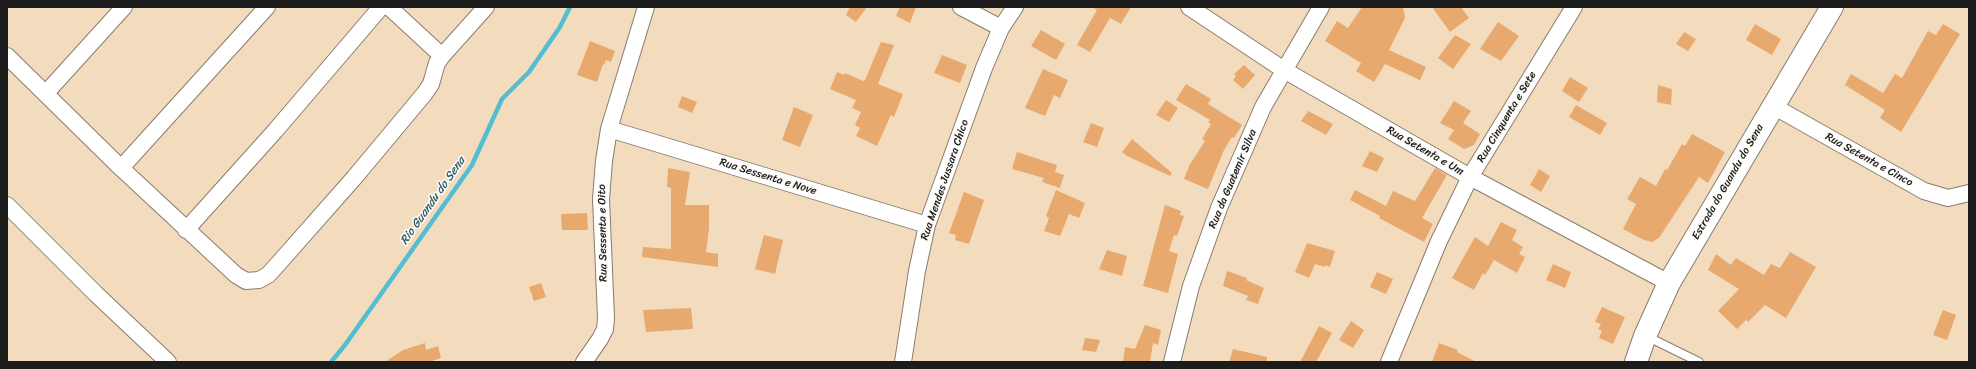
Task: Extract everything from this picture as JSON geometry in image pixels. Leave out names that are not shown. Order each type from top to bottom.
[{"type":"main road","name":"Estrada do Guandu do Sena","points":[[1636,362],[1645,336],[1669,283],[1832,7]]},
{"type":"street","points":[[46,93],[124,7]]},
{"type":"street","points":[[121,168],[267,7]]},
{"type":"street","points":[[186,230],[275,131],[381,7]]},
{"type":"street","points":[[389,7],[442,56]]},
{"type":"street","points":[[7,56],[121,168],[236,275],[246,281],[259,280],[268,275],[354,178],[425,93],[431,84],[437,63],[486,7]]},
{"type":"street","name":"Rua Sessenta e Oito","points":[[584,362],[600,340],[606,318],[602,253],[601,199],[604,161],[609,129],[646,7]]},
{"type":"street","points":[[961,7],[1001,28]]},
{"type":"street","name":"Rua Mendes Jussara Chico","points":[[903,362],[917,271],[927,225],[984,68],[1001,28],[1015,7]]},
{"type":"street","name":"Rua Setenta e Um","points":[[1188,7],[1284,70],[1470,177],[1669,283]]},
{"type":"street","name":"Rua da Guatemir Silva","points":[[1172,362],[1198,262],[1219,208],[1263,107],[1321,7]]},
{"type":"street","name":"Rua Cinquenta e Sete","points":[[1390,362],[1438,241],[1470,177],[1574,7]]},
{"type":"street","name":"Rua Setenta e Cinco","points":[[1773,106],[1924,191],[1948,198],[1969,193]]},
{"type":"street","name":"Rua Sessenta e Nove","points":[[609,129],[927,225]]},
{"type":"street","points":[[7,205],[96,294],[168,362]]},
{"type":"lane","points":[[1645,336],[1699,362]]},
{"type":"building","points":[[850,7],[867,7],[856,22],[846,15]]},
{"type":"building","points":[[900,7],[916,7],[910,23],[896,16]]},
{"type":"building","points":[[1092,7],[1131,7],[1121,24],[1110,18],[1090,52],[1077,45],[1097,10]]},
{"type":"building","points":[[1362,7],[1403,7],[1405,18],[1389,50],[1426,67],[1420,80],[1385,64],[1374,82],[1356,71],[1361,63],[1325,41],[1337,21],[1348,28]]},
{"type":"building","points":[[1432,7],[1461,7],[1469,18],[1450,32]]},
{"type":"building","points":[[1498,22],[1519,36],[1501,61],[1480,49]]},
{"type":"building","points":[[1755,24],[1781,39],[1772,55],[1746,40]]},
{"type":"building","points":[[1943,24],[1960,34],[1901,132],[1880,118],[1885,110],[1845,85],[1851,74],[1883,93],[1895,74],[1902,78],[1928,31],[1936,35]]},
{"type":"building","points":[[1041,30],[1065,44],[1056,60],[1031,46]]},
{"type":"building","points":[[1684,32],[1696,39],[1688,51],[1676,44]]},
{"type":"building","points":[[1455,35],[1471,44],[1453,69],[1438,58]]},
{"type":"building","points":[[590,41],[615,51],[611,62],[606,60],[604,65],[603,64],[597,82],[577,75]]},
{"type":"building","points":[[881,42],[894,45],[878,84],[903,94],[894,117],[891,115],[877,146],[856,136],[860,128],[855,125],[861,112],[852,108],[856,100],[830,89],[837,72],[844,75],[845,73],[863,81],[865,80]]},
{"type":"building","points":[[942,55],[967,65],[960,83],[934,73]]},
{"type":"building","points":[[1244,65],[1255,75],[1243,89],[1233,80],[1236,76],[1234,74]]},
{"type":"building","points":[[1043,69],[1068,80],[1060,98],[1054,95],[1045,116],[1025,108]]},
{"type":"building","points":[[1570,77],[1588,88],[1579,102],[1562,91]]},
{"type":"building","points":[[1186,84],[1211,99],[1208,104],[1242,125],[1224,150],[1208,189],[1184,179],[1189,166],[1205,141],[1202,139],[1211,124],[1208,122],[1210,120],[1176,100]]},
{"type":"building","points":[[1658,85],[1672,89],[1671,105],[1657,102]]},
{"type":"building","points":[[682,96],[697,102],[692,113],[678,107]]},
{"type":"building","points":[[1166,100],[1178,108],[1169,122],[1156,115]]},
{"type":"building","points":[[1454,101],[1471,111],[1463,123],[1480,134],[1474,145],[1464,149],[1448,139],[1454,130],[1440,123]]},
{"type":"building","points":[[1576,105],[1607,123],[1600,135],[1569,117]]},
{"type":"building","points":[[794,107],[813,115],[800,147],[782,140]]},
{"type":"building","points":[[1308,111],[1333,124],[1326,135],[1301,121]]},
{"type":"building","points":[[1091,123],[1104,128],[1097,147],[1083,142]]},
{"type":"building","points":[[1692,134],[1725,152],[1708,183],[1699,177],[1659,238],[1652,242],[1644,240],[1623,229],[1636,204],[1627,199],[1640,177],[1656,186],[1665,169],[1667,170],[1682,144],[1685,146]]},
{"type":"building","points":[[1132,139],[1172,173],[1170,176],[1127,156],[1122,152]]},
{"type":"building","points":[[1370,151],[1384,158],[1377,172],[1362,166]]},
{"type":"building","points":[[1017,152],[1057,165],[1055,172],[1064,175],[1060,188],[1042,182],[1044,178],[1012,169]]},
{"type":"building","points":[[668,168],[690,172],[685,205],[709,205],[709,229],[706,252],[718,254],[718,267],[642,257],[643,247],[671,249],[671,188],[667,187]]},
{"type":"building","points":[[1435,168],[1447,175],[1422,218],[1433,224],[1424,242],[1379,218],[1380,216],[1350,200],[1355,190],[1386,206],[1393,191],[1415,201]]},
{"type":"building","points":[[1539,169],[1550,176],[1541,192],[1530,185]]},
{"type":"building","points":[[1056,190],[1085,203],[1079,218],[1069,214],[1060,236],[1044,231],[1049,218],[1046,216]]},
{"type":"building","points":[[964,192],[984,200],[969,244],[955,240],[956,235],[949,233]]},
{"type":"building","points":[[1165,205],[1181,211],[1180,215],[1184,216],[1177,236],[1174,235],[1169,251],[1178,254],[1168,293],[1143,286]]},
{"type":"building","points":[[587,213],[588,230],[562,230],[561,214]]},
{"type":"building","points":[[1501,222],[1517,230],[1512,240],[1523,247],[1519,254],[1525,257],[1517,273],[1494,260],[1485,275],[1483,273],[1474,290],[1452,278],[1475,237],[1488,246]]},
{"type":"building","points":[[764,235],[783,240],[775,274],[755,269]]},
{"type":"building","points":[[1307,243],[1335,251],[1330,267],[1315,264],[1309,278],[1295,272]]},
{"type":"building","points":[[1107,250],[1127,256],[1122,276],[1099,269]]},
{"type":"building","points":[[1790,252],[1816,267],[1786,318],[1765,305],[1748,322],[1746,320],[1737,329],[1718,311],[1739,289],[1708,270],[1716,254],[1731,265],[1736,258],[1764,275],[1771,264],[1780,268]]},
{"type":"building","points":[[1553,264],[1571,272],[1565,288],[1546,280]]},
{"type":"building","points":[[1227,271],[1247,278],[1246,280],[1264,288],[1258,304],[1246,300],[1248,296],[1223,286]]},
{"type":"building","points":[[1377,272],[1393,279],[1386,294],[1370,287]]},
{"type":"building","points":[[541,283],[546,297],[534,301],[529,287]]},
{"type":"building","points":[[1602,307],[1625,317],[1613,344],[1599,338],[1602,331],[1598,329],[1601,324],[1595,322]]},
{"type":"building","points":[[691,308],[693,329],[646,332],[643,310]]},
{"type":"building","points":[[1943,310],[1956,315],[1947,340],[1933,335]]},
{"type":"building","points":[[1351,321],[1364,330],[1353,348],[1339,340]]},
{"type":"building","points":[[1145,325],[1161,330],[1158,345],[1153,343],[1150,362],[1123,362],[1125,347],[1135,349]]},
{"type":"building","points":[[1319,326],[1332,333],[1316,362],[1300,362]]},
{"type":"building","points":[[1085,338],[1100,340],[1096,352],[1082,350]]},
{"type":"building","points":[[425,343],[426,350],[438,346],[441,358],[429,362],[385,362],[403,350]]},
{"type":"building","points":[[1439,343],[1458,350],[1457,352],[1476,362],[1432,362]]},
{"type":"building","points":[[1233,349],[1267,357],[1267,362],[1229,362]]},
{"type":"waterway","name":"Rio Guandu do Sena","points":[[331,362],[345,345],[472,165],[502,99],[529,72],[560,27],[570,7]]}]
